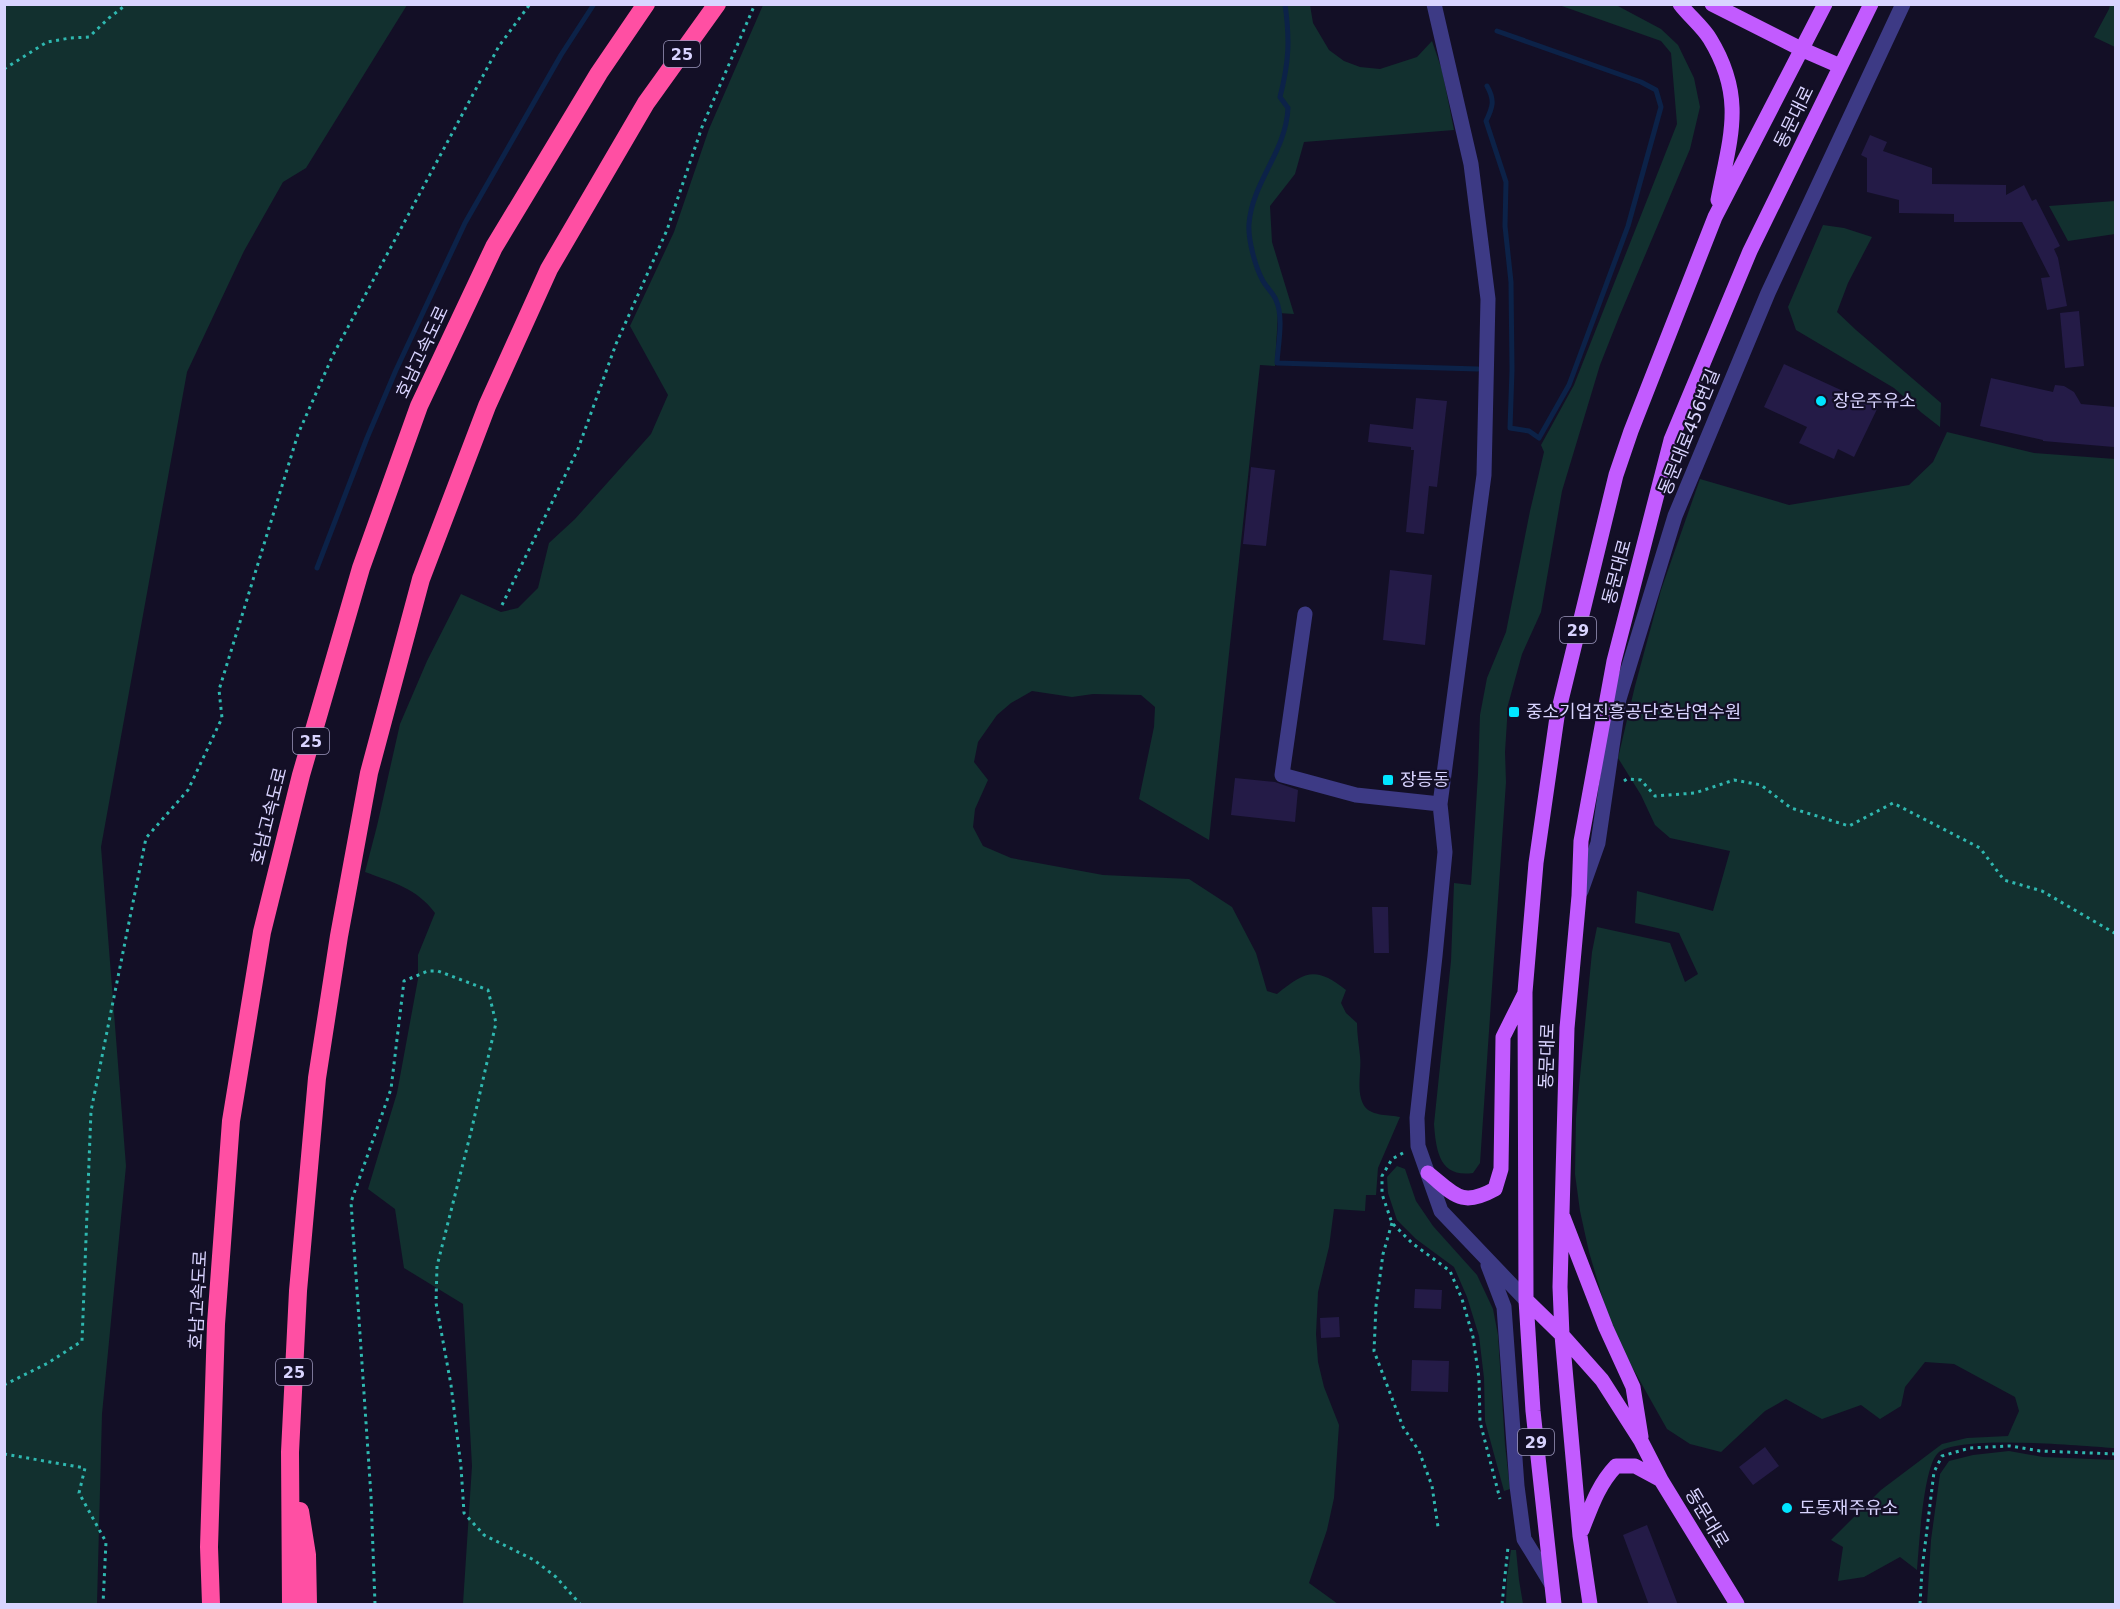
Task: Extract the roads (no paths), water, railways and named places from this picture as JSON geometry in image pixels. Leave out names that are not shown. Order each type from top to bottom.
[{"type":"highway","name":"호남고속도로","points":[[211,1605],[209,1547],[216,1324],[231,1121],[262,933],[301,775],[361,568],[419,406],[494,248],[599,73],[646,4]]},
{"type":"highway","name":"25","points":[[291,1605],[290,1452],[298,1291],[317,1078],[339,936],[369,773],[421,579],[487,406],[549,269],[646,103],[717,4]]},
{"type":"highway","points":[[290,1452],[307,1555],[308,1605]]},
{"type":"main road","points":[[1680,4],[1709,37],[1729,77],[1731,87],[1734,106],[1731,134],[1715,217]]},
{"type":"main road","points":[[1712,4],[1839,66]]},
{"type":"main road","name":"동문대로","points":[[1554,1605],[1533,1411],[1526,1300],[1525,992],[1536,863],[1557,717],[1566,688],[1576,637],[1616,475],[1631,431],[1715,217],[1825,4]]},
{"type":"main road","name":"동문대로","points":[[1590,1605],[1580,1536],[1562,1335],[1561,1212],[1567,1028],[1579,896],[1581,841],[1614,661],[1671,440],[1750,251],[1871,4]]},
{"type":"main road","points":[[1428,1173],[1458,1197],[1480,1197],[1495,1189],[1501,1169],[1503,1037],[1525,992]]},
{"type":"main road","points":[[1561,1212],[1606,1328],[1634,1387],[1641,1441]]},
{"type":"main road","name":"동문대로","points":[[1526,1300],[1562,1335],[1602,1380],[1641,1441],[1660,1480],[1737,1605]]},
{"type":"main road","points":[[1580,1536],[1595,1495],[1616,1466],[1635,1466],[1660,1480]]},
{"type":"street","name":"동문대로456번길","points":[[1579,896],[1598,843],[1619,699],[1676,516],[1768,293],[1903,4]]},
{"type":"street","points":[[1435,5],[1471,164],[1488,299],[1484,475],[1440,804],[1444,852],[1436,956],[1418,1118],[1419,1146],[1441,1211],[1526,1300]]},
{"type":"street","points":[[1305,614],[1282,775],[1356,795],[1440,804]]},
{"type":"street","points":[[1485,1257],[1504,1307],[1524,1539],[1551,1583]]},
{"type":"waterway","points":[[317,568],[396,370],[465,223],[561,55],[594,4]]},
{"type":"waterway","points":[[1285,4],[1288,51],[1280,97],[1288,108],[1286,124],[1276,153],[1256,194],[1249,224],[1257,268],[1275,297],[1280,315],[1277,363],[1478,369]]},
{"type":"waterway","points":[[1487,86],[1492,104],[1486,121],[1506,182],[1505,226],[1511,282],[1510,428],[1529,431],[1539,438],[1569,385],[1628,226],[1661,107],[1656,90],[1641,82],[1497,31]]},
{"type":"place","name":"장운주유소","points":[[1821,401]]},
{"type":"place","name":"중소기업진흥공단호남연수원","points":[[1514,712]]},
{"type":"place","name":"장등동","points":[[1388,780]]},
{"type":"place","name":"도동재주유소","points":[[1787,1508]]}]
